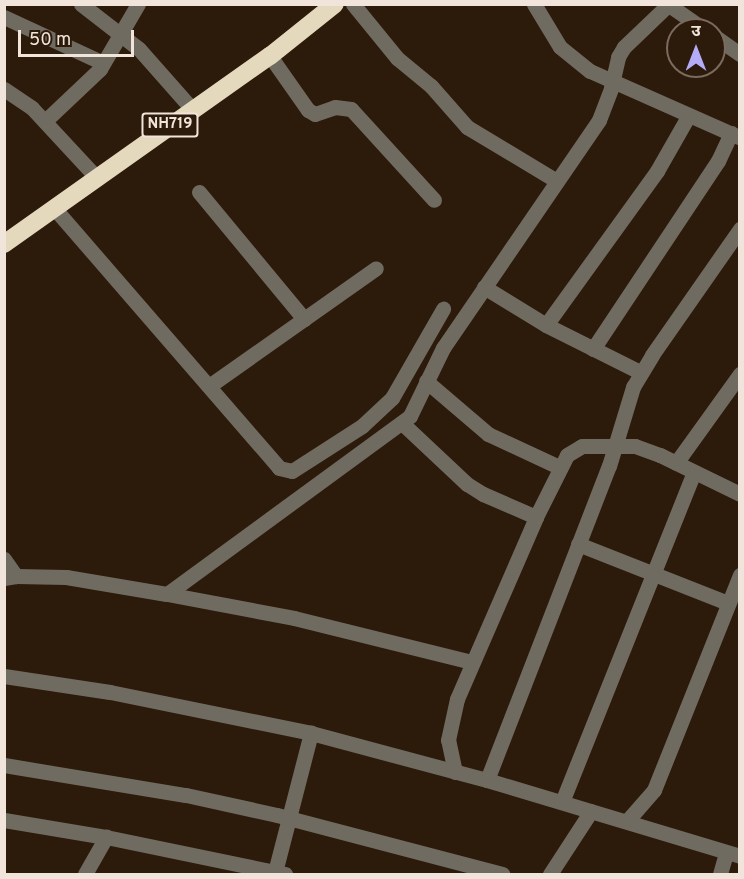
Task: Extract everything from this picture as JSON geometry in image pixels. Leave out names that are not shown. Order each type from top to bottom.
[{"type":"highway","name":"NH719","points":[[4,244],[270,56],[328,7]]},
{"type":"street","points":[[81,4],[154,64],[192,109]]},
{"type":"street","points":[[45,121],[90,81],[138,4]]},
{"type":"street","points":[[353,4],[397,58],[431,86],[467,127],[557,181]]},
{"type":"street","points":[[167,594],[403,424],[415,407],[443,348],[599,120],[607,103],[614,66],[624,47],[669,5],[688,18]]},
{"type":"street","points":[[539,8],[560,46],[574,61],[612,81],[735,135],[593,349]]},
{"type":"street","points":[[4,17],[103,63]]},
{"type":"street","points":[[726,44],[740,54]]},
{"type":"street","points":[[270,56],[308,110],[315,114],[335,107],[351,109],[434,200]]},
{"type":"street","points":[[4,89],[32,108],[97,178]]},
{"type":"street","points":[[546,325],[657,171],[689,115]]},
{"type":"street","points":[[199,192],[304,319]]},
{"type":"street","points":[[55,209],[279,468],[292,471],[362,426],[392,398],[443,309]]},
{"type":"street","points":[[487,780],[616,446],[640,372],[740,229]]},
{"type":"street","points":[[209,386],[376,268]]},
{"type":"street","points":[[484,287],[546,325],[640,372]]},
{"type":"street","points":[[676,463],[740,374]]},
{"type":"street","points":[[426,381],[488,434],[559,467]]},
{"type":"street","points":[[403,424],[467,484],[483,495],[536,517]]},
{"type":"street","points":[[455,772],[448,750],[450,728],[457,699],[536,517],[567,455],[582,446],[647,449],[740,494]]},
{"type":"street","points":[[562,802],[694,472]]},
{"type":"street","points":[[578,544],[728,603]]},
{"type":"street","points":[[4,559],[10,577],[66,577],[167,594],[304,620],[472,662]]},
{"type":"street","points":[[627,821],[654,790],[740,575]]},
{"type":"street","points":[[4,676],[120,694],[311,732],[487,780],[733,854],[720,874]]},
{"type":"street","points":[[4,820],[106,837],[246,870],[280,873],[290,818],[311,732]]},
{"type":"street","points":[[4,765],[186,795],[290,818],[502,874]]},
{"type":"street","points":[[550,874],[591,811]]},
{"type":"street","points":[[85,874],[106,837]]}]
